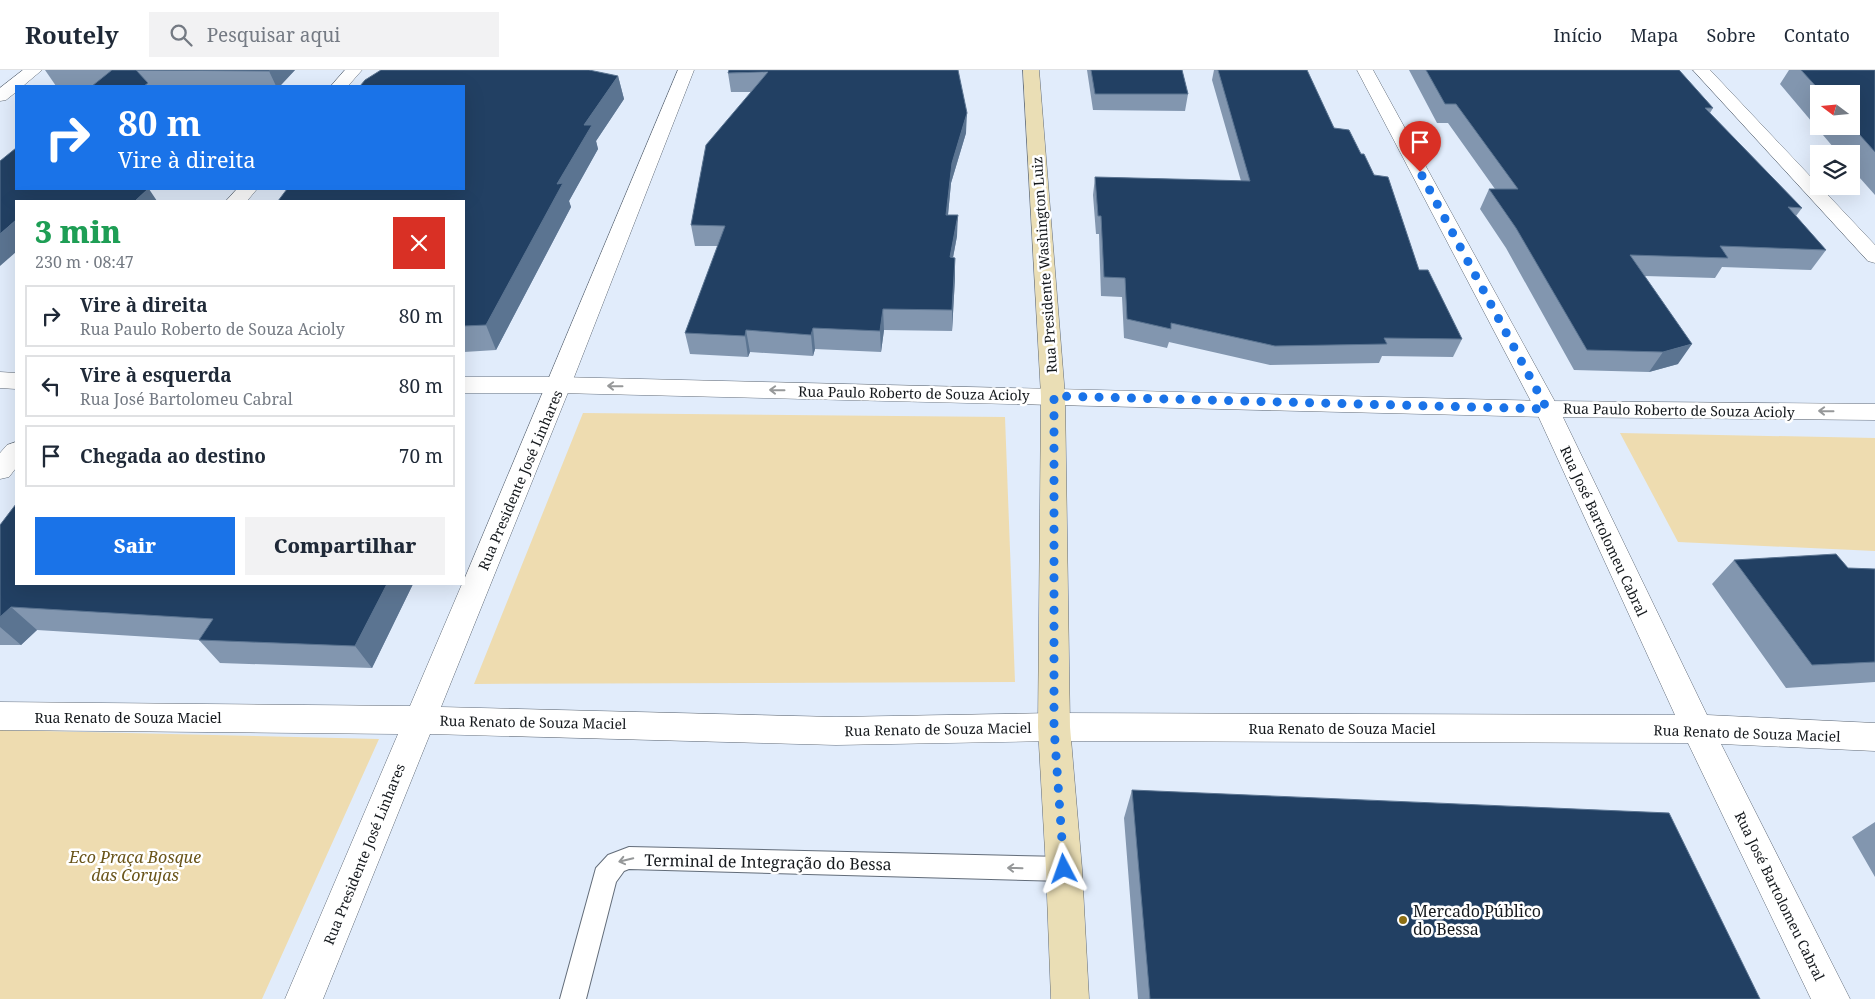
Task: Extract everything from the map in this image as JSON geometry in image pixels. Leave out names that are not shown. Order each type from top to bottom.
[{"type":"main road","name":"Rua Presidente Washington Luiz","points":[[1031,70],[1054,396],[1054,727],[1064,869],[1070,999]]},
{"type":"street","points":[[0,96],[34,70]]},
{"type":"street","points":[[340,85],[354,70]]},
{"type":"street","name":"Rua Presidente José Linhares","points":[[304,999],[559,385],[686,70]]},
{"type":"street","name":"Rua José Bartolomeu Cabral","points":[[1365,70],[1547,409],[1697,729],[1831,999]]},
{"type":"street","points":[[1702,70],[1875,257]]},
{"type":"street","points":[[237,200],[246,190]]},
{"type":"street","points":[[0,380],[15,381]]},
{"type":"street","name":"Rua Paulo Roberto de Souza Acioly","points":[[465,384],[1054,396],[1547,409],[1875,412]]},
{"type":"street","points":[[0,470],[15,452]]},
{"type":"street","name":"Rua Renato de Souza Maciel","points":[[0,716],[420,720],[836,731],[1054,727],[1697,729],[1875,737]]},
{"type":"lane","name":"Terminal de Integração do Bessa","points":[[574,999],[605,876],[616,863],[629,858],[1064,869]]},
{"type":"green space","points":[[583,413],[1005,417],[1015,682],[474,684]]},
{"type":"green space","points":[[1620,433],[1875,438],[1875,551],[1678,542]]},
{"type":"green space","name":"Eco Praça Bosque das Corujas","points":[[0,730],[379,739],[262,999],[0,999]]},
{"type":"building","points":[[112,70],[136,70],[148,83],[145,85],[93,85]]},
{"type":"building","points":[[136,70],[270,70],[269,71]]},
{"type":"building","points":[[381,70],[589,70],[618,76],[584,125],[592,125],[557,184],[563,183],[486,325],[465,326],[465,200],[279,200],[286,190],[465,190],[465,85],[361,85],[365,80]]},
{"type":"building","points":[[729,70],[958,70],[967,113],[952,163],[946,215],[958,215],[950,257],[955,258],[952,310],[883,309],[880,331],[813,328],[811,335],[746,330],[745,336],[685,333],[725,226],[691,225],[706,145],[768,72],[728,73]]},
{"type":"building","points":[[1091,70],[1182,70],[1188,94],[1095,94]]},
{"type":"building","points":[[1218,70],[1307,70],[1334,128],[1349,130],[1374,175],[1388,177],[1419,270],[1428,270],[1462,339],[1384,338],[1387,344],[1275,346],[1171,323],[1171,329],[1127,319],[1125,278],[1104,277],[1101,216],[1098,216],[1095,177],[1250,181]]},
{"type":"building","points":[[1426,70],[1679,70],[1713,108],[1705,108],[1802,208],[1788,207],[1826,250],[1720,246],[1728,258],[1630,255],[1692,344],[1663,352],[1587,350],[1516,228],[1489,189],[1518,189],[1456,104],[1445,104]]},
{"type":"building","points":[[1801,70],[1875,70],[1875,152],[1860,135],[1860,85],[1815,85]]},
{"type":"building","points":[[15,149],[15,190],[147,190],[136,200],[15,200],[15,221],[0,234],[0,161]]},
{"type":"building","points":[[15,505],[15,585],[386,585],[355,646],[199,640],[213,619],[11,607],[0,617],[0,525]]},
{"type":"building","points":[[1836,554],[1848,568],[1875,569],[1875,662],[1812,665],[1734,560]]},
{"type":"building","name":"Mercado Público do Bessa","points":[[1132,790],[1669,813],[1760,999],[1150,999]]},
{"type":"place","name":"Mercado Público do Bessa","points":[[1403,920]]},
{"type":"route","points":[[1064,869],[1054,727],[1054,396],[1547,409],[1420,172]]}]
